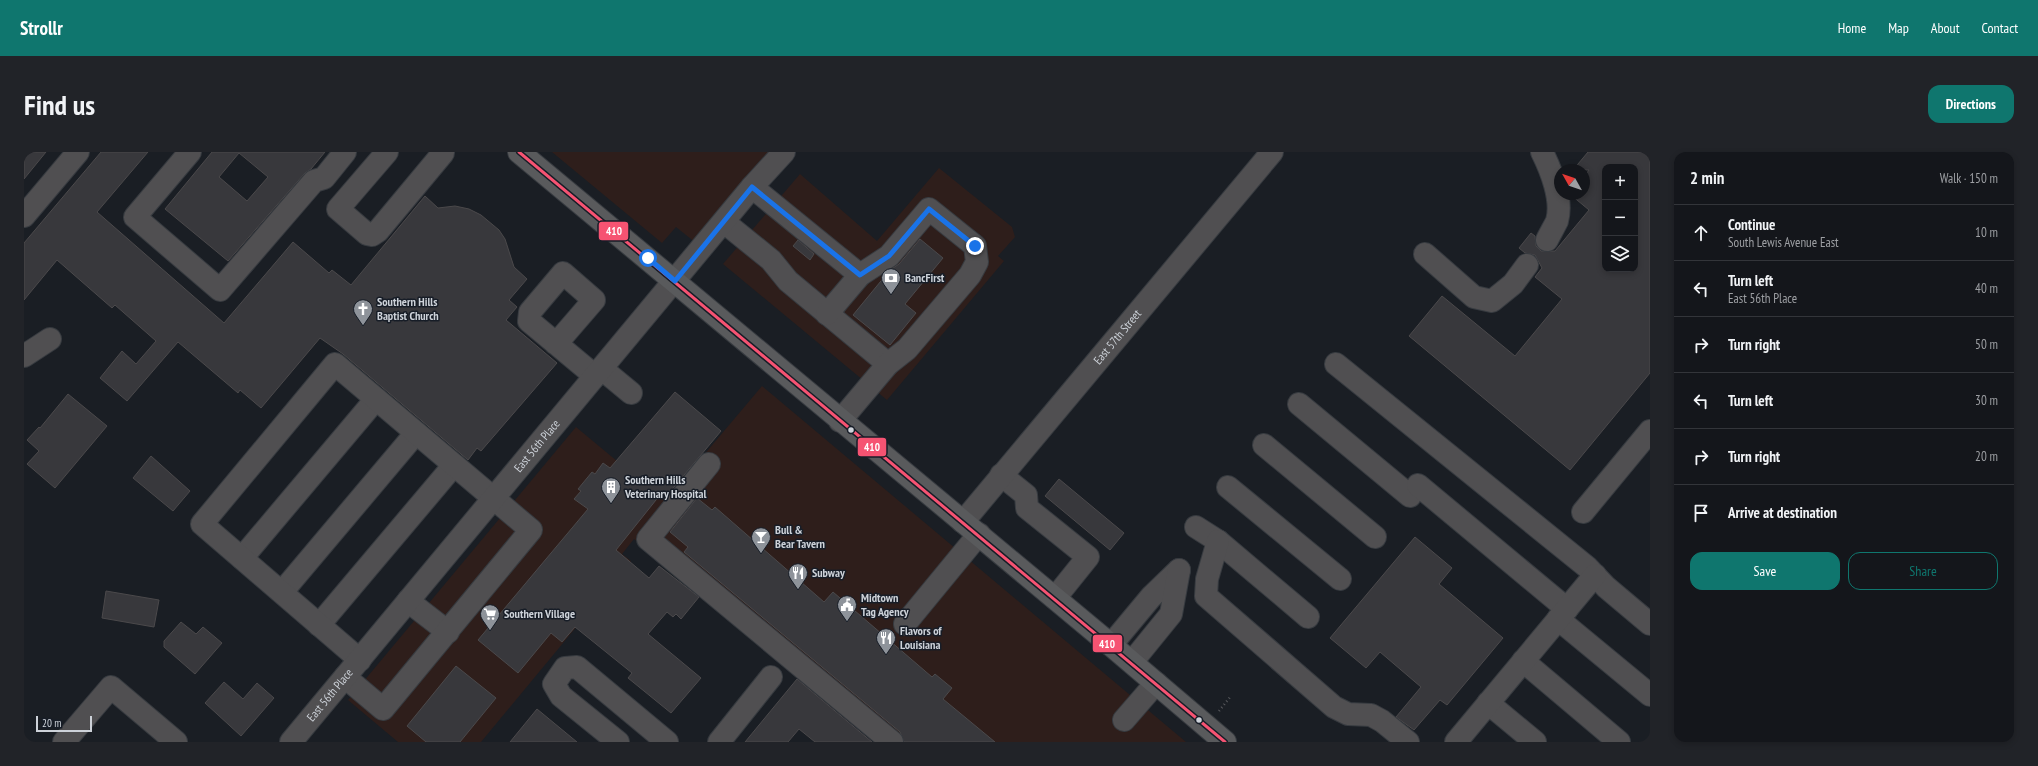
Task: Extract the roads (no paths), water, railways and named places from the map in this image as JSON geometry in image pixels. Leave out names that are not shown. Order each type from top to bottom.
[{"type":"main road","points":[[519,152],[1111,644],[1225,742]]},
{"type":"street","points":[[24,216],[78,152]]},
{"type":"street","points":[[190,152],[134,217],[220,290],[314,181],[324,178],[345,152]]},
{"type":"street","points":[[387,152],[338,209],[367,234],[372,235],[378,231],[443,153],[442,152]]},
{"type":"street","name":"East 56th Place","points":[[291,742],[752,187],[784,152]]},
{"type":"street","name":"East 57th Street","points":[[905,624],[971,528],[1002,475],[1272,152]]},
{"type":"street","points":[[1542,152],[1551,169],[1557,195],[1557,219],[1547,240]]},
{"type":"street","points":[[752,187],[860,275]]},
{"type":"street","points":[[827,314],[860,275],[889,256],[929,209],[975,246],[977,262],[970,275],[907,348],[888,364],[840,420]]},
{"type":"street","points":[[724,222],[771,260],[788,281],[888,364]]},
{"type":"street","points":[[1425,254],[1474,297],[1492,301],[1513,284],[1527,265]]},
{"type":"street","points":[[24,356],[50,339]]},
{"type":"street","points":[[556,344],[631,393]]},
{"type":"street","points":[[345,677],[383,709],[448,632],[530,530],[335,364],[202,524],[360,660]]},
{"type":"street","points":[[1336,364],[1581,562],[1606,587],[1650,624]]},
{"type":"street","points":[[242,558],[376,399]]},
{"type":"street","points":[[1299,404],[1414,490],[1562,614],[1650,695]]},
{"type":"street","points":[[1583,512],[1650,431]]},
{"type":"street","points":[[282,592],[416,433]]},
{"type":"street","points":[[1264,444],[1375,537]]},
{"type":"street","points":[[709,464],[648,539],[892,742]]},
{"type":"street","points":[[319,625],[454,465]]},
{"type":"street","points":[[1002,475],[1026,495],[1027,508],[1088,557],[1055,598]]},
{"type":"street","points":[[1228,487],[1340,579]]},
{"type":"street","points":[[1196,527],[1218,541],[1308,617]]},
{"type":"street","points":[[1218,541],[1207,579],[1206,596],[1334,707],[1348,714],[1371,715],[1382,721],[1408,742]]},
{"type":"street","points":[[1179,570],[1207,579]]},
{"type":"street","points":[[1111,644],[1151,597],[1179,570]]},
{"type":"street","points":[[1132,662],[1171,614],[1179,570]]},
{"type":"street","points":[[1456,742],[1595,575]]},
{"type":"street","points":[[408,601],[448,632]]},
{"type":"street","points":[[1523,661],[1619,742]]},
{"type":"street","points":[[618,742],[561,696],[554,684],[565,668],[577,667],[667,742]]},
{"type":"street","points":[[719,742],[771,677]]},
{"type":"street","points":[[1124,720],[1156,683]]},
{"type":"street","points":[[64,742],[111,687],[176,742]]},
{"type":"street","points":[[1488,703],[1535,742]]},
{"type":"place","name":"BancFirst","points":[[891,295]]},
{"type":"place","name":"Southern Hills Baptist Church","points":[[363,326]]},
{"type":"place","name":"Southern Hills Veterinary Hospital","points":[[611,504]]},
{"type":"place","name":"Bull & Bear Tavern","points":[[761,554]]},
{"type":"place","name":"Subway","points":[[798,590]]},
{"type":"place","name":"Midtown Tag Agency","points":[[847,622]]},
{"type":"place","name":"Southern Village","points":[[490,631]]},
{"type":"place","name":"Flavors of Louisiana","points":[[886,655]]}]
